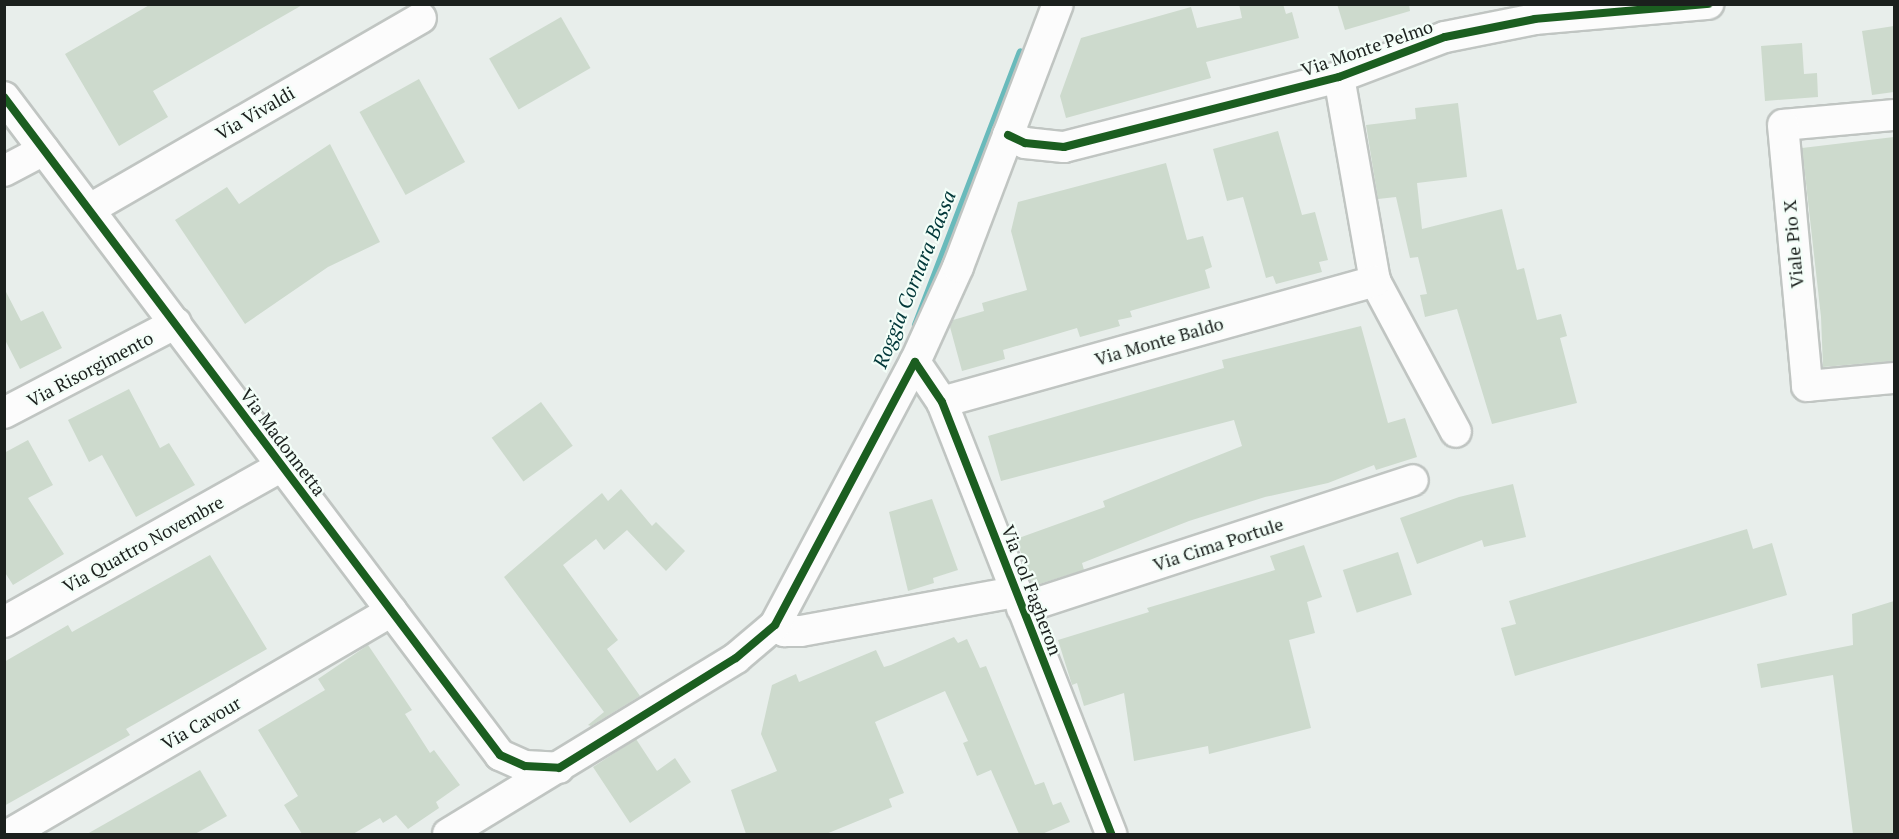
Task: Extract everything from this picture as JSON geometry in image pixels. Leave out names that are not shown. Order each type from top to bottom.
[{"type":"street","points":[[448,834],[736,658],[775,625],[915,362],[958,267],[1058,4]]},
{"type":"street","name":"Via Monte Pelmo","points":[[1008,135],[1025,143],[1064,147],[1339,77],[1446,37],[1535,19],[1708,4]]},
{"type":"street","name":"Via Vivaldi","points":[[90,209],[421,18]]},
{"type":"street","points":[[1339,77],[1375,280],[1456,432]]},
{"type":"street","name":"Via Madonnetta","points":[[4,98],[500,755]]},
{"type":"street","name":"Viale Pio X","points":[[1894,115],[1783,125],[1807,387],[1894,378]]},
{"type":"street","points":[[4,171],[44,150]]},
{"type":"street","name":"Via Monte Baldo","points":[[942,402],[1375,280]]},
{"type":"street","name":"Via Risorgimento","points":[[4,413],[176,323]]},
{"type":"street","name":"Via Col Fagheron","points":[[915,362],[942,402],[1112,834]]},
{"type":"street","name":"Via Quattro Novembre","points":[[4,622],[282,466]]},
{"type":"street","name":"Via Cima Portule","points":[[1019,600],[1413,480]]},
{"type":"street","name":"Via Col Fagheron","points":[[775,625],[784,631],[801,631],[1019,600]]},
{"type":"street","name":"Via Cavour","points":[[10,834],[392,611]]},
{"type":"street","points":[[481,813],[495,790],[500,755],[525,766],[559,768]]},
{"type":"building","points":[[151,4],[304,4],[153,91],[168,117],[119,146],[65,54]]},
{"type":"building","points":[[1239,4],[1283,4],[1286,14],[1292,12],[1299,38],[1206,62],[1211,78],[1066,118],[1060,96],[1081,38],[1191,7],[1197,28],[1242,18]]},
{"type":"building","points":[[1337,4],[1409,4],[1410,11],[1345,30]]},
{"type":"building","points":[[561,17],[590,68],[519,110],[489,58]]},
{"type":"building","points":[[1894,26],[1894,92],[1872,95],[1862,31]]},
{"type":"building","points":[[1802,43],[1804,74],[1817,73],[1818,97],[1765,101],[1761,46]]},
{"type":"building","points":[[419,79],[465,162],[406,195],[360,112]]},
{"type":"building","points":[[1458,103],[1467,177],[1417,183],[1422,229],[1502,209],[1517,270],[1524,268],[1537,320],[1561,314],[1567,336],[1560,338],[1577,403],[1492,424],[1457,309],[1425,317],[1420,295],[1427,294],[1418,257],[1410,258],[1396,197],[1378,199],[1366,125],[1416,119],[1415,108]]},
{"type":"building","points":[[1278,131],[1302,215],[1315,212],[1328,260],[1319,262],[1322,272],[1276,284],[1273,276],[1266,278],[1243,197],[1227,201],[1213,149]]},
{"type":"building","points":[[1894,137],[1894,361],[1823,367],[1821,317],[1802,148]]},
{"type":"building","points":[[330,144],[380,242],[328,267],[245,324],[175,220],[227,187],[239,204]]},
{"type":"building","points":[[1166,163],[1187,240],[1203,236],[1212,267],[1205,270],[1210,288],[1130,311],[1132,317],[1118,320],[1120,326],[1080,337],[1077,328],[1003,350],[1005,359],[962,371],[950,327],[953,320],[984,311],[982,303],[1027,290],[1011,231],[1018,202]]},
{"type":"building","points":[[4,288],[21,321],[43,311],[62,348],[20,369],[4,338]]},
{"type":"building","points":[[1361,326],[1388,423],[1405,418],[1417,457],[1376,470],[1374,465],[1328,483],[1265,497],[1189,521],[1082,563],[1084,570],[1033,586],[1016,539],[1105,507],[1103,501],[1242,446],[1234,420],[1001,481],[988,436],[1224,368],[1222,360]]},
{"type":"building","points":[[129,389],[160,448],[169,443],[195,485],[136,517],[102,455],[89,462],[68,420]]},
{"type":"building","points":[[541,402],[573,446],[523,482],[492,438]]},
{"type":"building","points":[[28,440],[53,485],[28,498],[64,554],[13,585],[4,571],[4,453]]},
{"type":"building","points":[[1513,484],[1526,537],[1484,547],[1482,540],[1417,564],[1400,518],[1459,497]]},
{"type":"building","points":[[621,489],[652,526],[656,522],[685,551],[666,571],[627,530],[604,550],[596,539],[563,565],[618,640],[607,649],[640,696],[591,726],[588,725],[604,712],[504,577],[602,493],[608,501]]},
{"type":"building","points":[[932,499],[958,570],[933,578],[934,583],[908,591],[889,512]]},
{"type":"building","points":[[1747,529],[1753,549],[1772,543],[1787,595],[1515,676],[1501,628],[1516,624],[1509,601]]},
{"type":"building","points":[[1304,545],[1322,597],[1307,602],[1315,633],[1289,640],[1311,728],[1209,754],[1208,746],[1134,761],[1124,693],[1084,706],[1077,683],[1072,685],[1058,640],[1149,612],[1147,608],[1275,570],[1270,556]]},
{"type":"building","points":[[1398,552],[1412,595],[1357,613],[1343,570]]},
{"type":"building","points":[[210,555],[267,649],[126,729],[130,735],[4,806],[4,662],[68,625],[72,632]]},
{"type":"building","points":[[1894,601],[1894,834],[1853,834],[1833,675],[1761,688],[1757,664],[1853,645],[1852,614]]},
{"type":"building","points":[[954,637],[958,643],[967,639],[980,668],[986,666],[1035,785],[1044,782],[1053,805],[1061,802],[1070,822],[1042,834],[1019,834],[991,770],[977,776],[963,743],[968,741],[945,691],[875,722],[904,793],[889,799],[892,807],[826,834],[746,834],[731,790],[777,771],[761,734],[772,685],[796,674],[799,682],[876,650],[884,667]]},
{"type":"building","points":[[368,645],[412,710],[405,714],[430,753],[434,750],[460,785],[436,802],[439,808],[408,829],[396,815],[383,823],[380,818],[353,834],[302,834],[284,805],[298,796],[258,730],[325,690],[318,679]]},
{"type":"building","points":[[636,739],[657,771],[675,758],[691,782],[630,823],[593,767]]},
{"type":"building","points":[[200,770],[227,816],[195,834],[87,834]]},
{"type":"waterway","name":"Roggia Cornara Bassa","points":[[916,325],[1021,52]]},
{"type":"cycle path","points":[[1008,135],[1025,143],[1064,147],[1339,77],[1445,37],[1535,19],[1708,4]]},
{"type":"cycle path","points":[[4,97],[500,755],[525,766],[559,768],[736,658],[775,625],[915,362],[942,402],[1111,834]]}]
